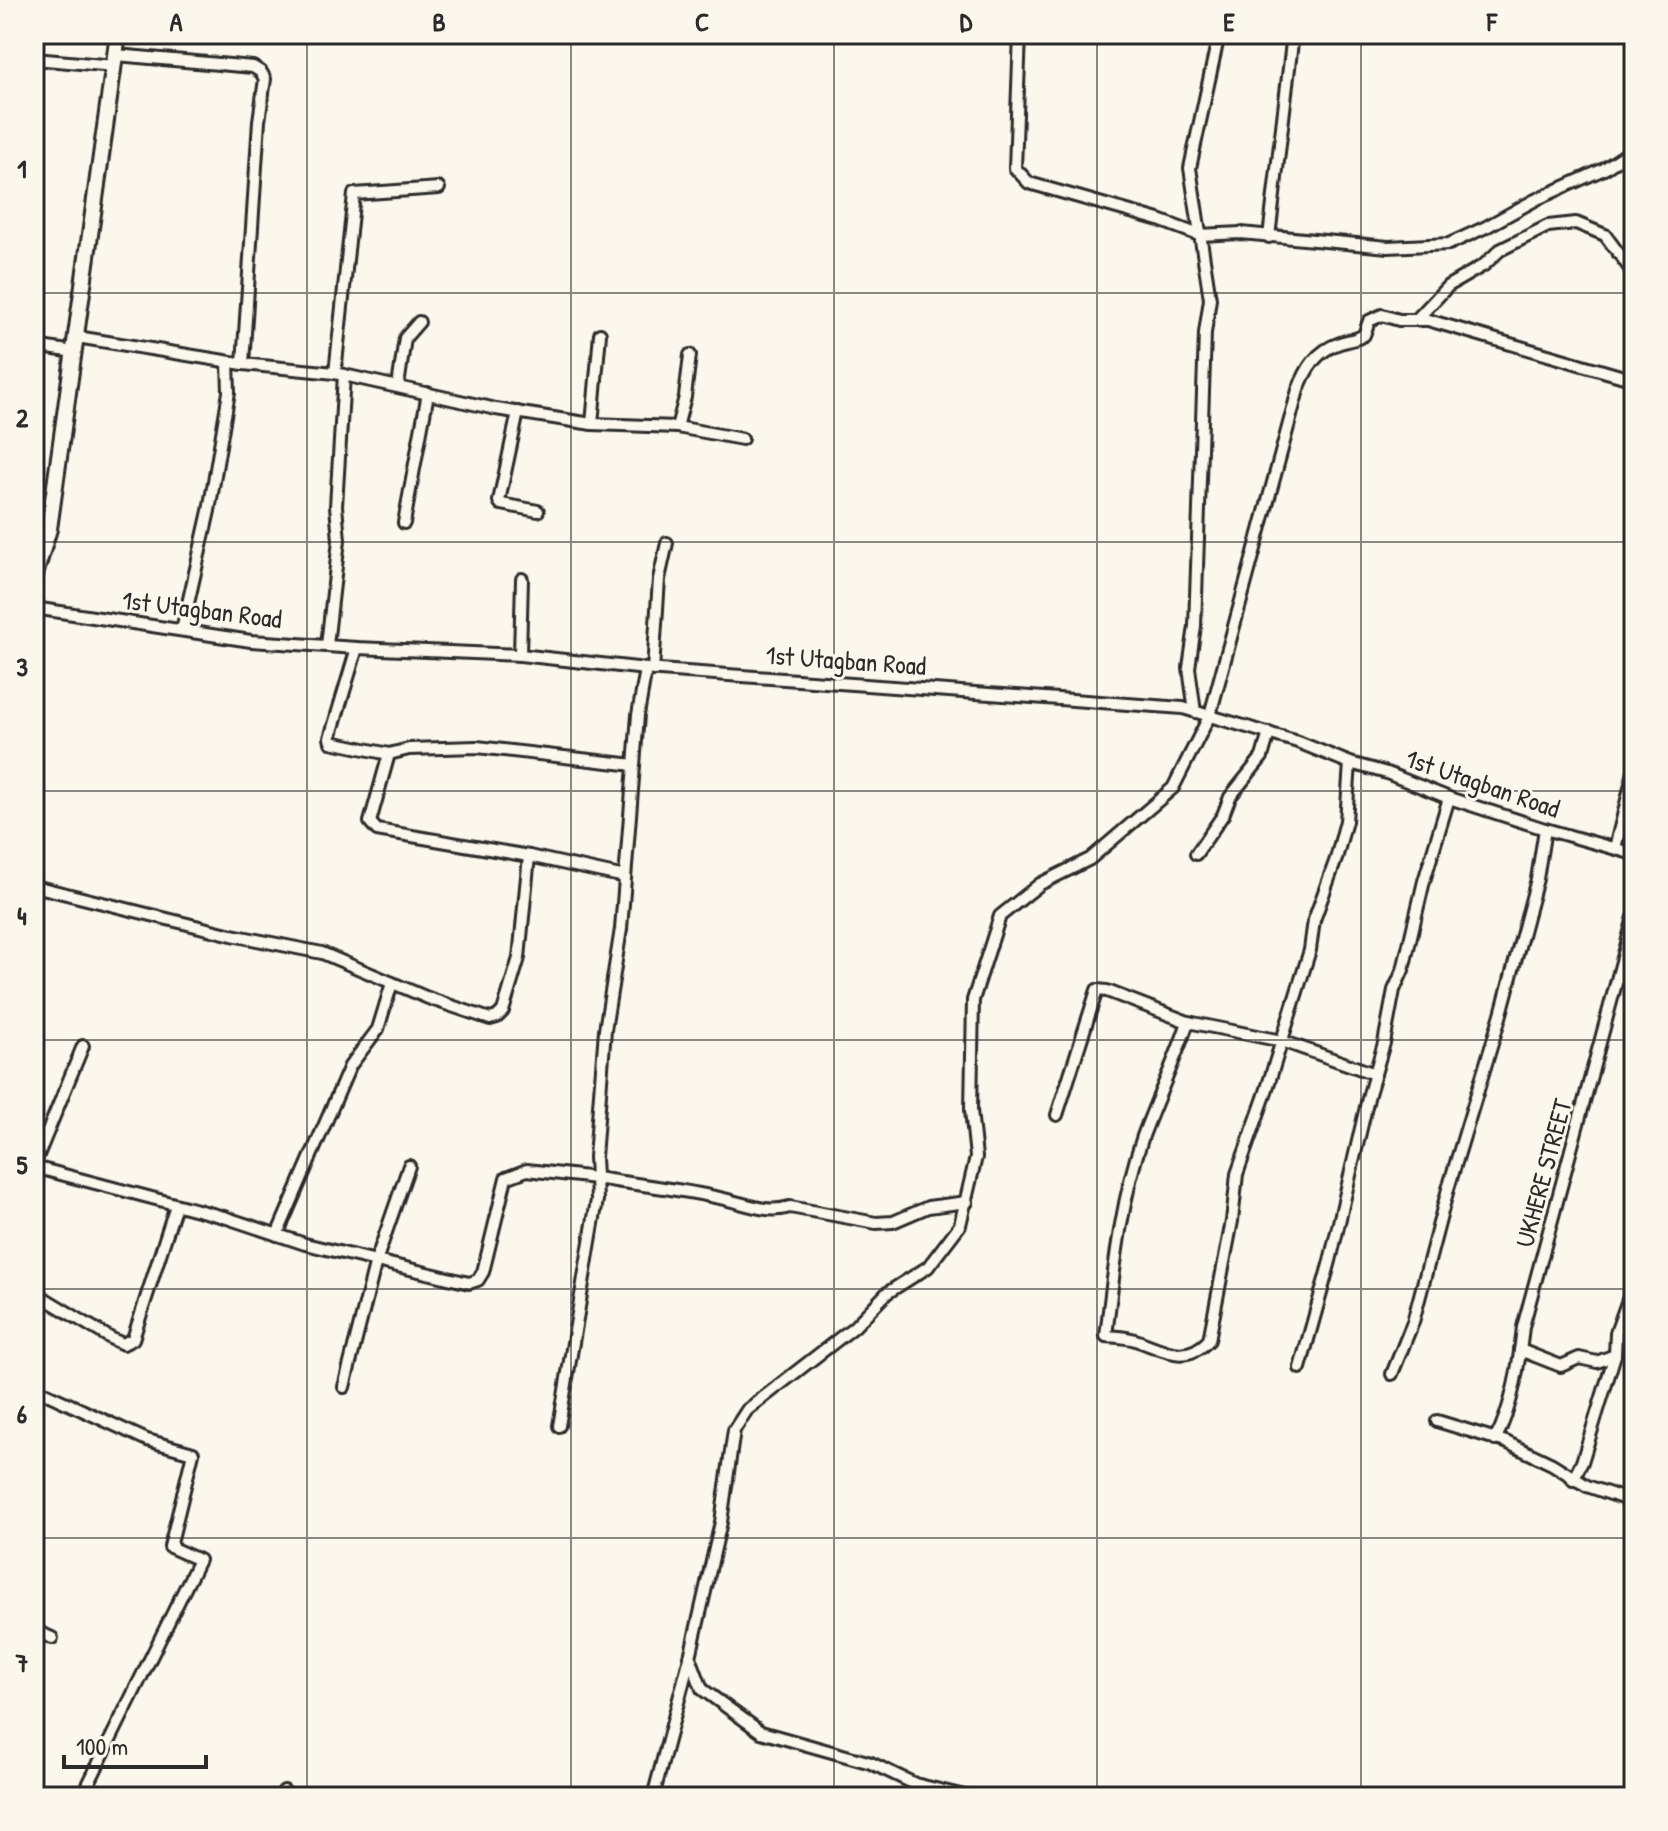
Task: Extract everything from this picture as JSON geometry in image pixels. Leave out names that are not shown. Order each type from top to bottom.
[{"type":"main road","points":[[34,578],[49,529],[118,34]]},
{"type":"street","points":[[1020,34],[1015,168],[1029,183],[1159,220],[1199,235],[1241,233],[1388,247],[1449,244],[1604,169],[1634,149]]},
{"type":"street","points":[[1195,712],[1189,668],[1195,626],[1205,333],[1210,299],[1190,168],[1219,34]]},
{"type":"street","points":[[1269,237],[1293,34]]},
{"type":"street","points":[[34,59],[253,67],[261,72],[265,79],[259,121],[243,364]]},
{"type":"street","points":[[327,645],[339,540],[336,506],[340,374],[354,194],[439,188]]},
{"type":"street","points":[[1416,320],[1448,286],[1484,265],[1500,250],[1548,226],[1576,223],[1605,235],[1634,274]]},
{"type":"street","points":[[653,1797],[721,1522],[734,1430],[747,1410],[854,1327],[887,1293],[928,1267],[960,1225],[976,1157],[971,1110],[973,1000],[1000,916],[1040,884],[1090,859],[1173,788],[1210,715],[1294,404],[1307,367],[1320,354],[1364,335],[1373,317],[1382,315],[1399,320],[1428,320],[1634,380]]},
{"type":"street","points":[[398,386],[405,338],[419,322]]},
{"type":"street","points":[[592,424],[600,334]]},
{"type":"street","points":[[34,346],[76,345],[340,374],[518,412],[592,424],[677,427],[742,439]]},
{"type":"street","points":[[677,427],[685,397],[690,355]]},
{"type":"street","points":[[182,630],[214,481],[229,392],[228,362]]},
{"type":"street","points":[[404,523],[428,393]]},
{"type":"street","points":[[518,412],[499,501],[501,504],[538,511]]},
{"type":"street","points":[[559,1426],[597,1200],[595,1157],[605,1030],[621,929],[638,715],[650,669],[659,579],[667,543]]},
{"type":"street","points":[[520,655],[522,579]]},
{"type":"street","name":"1st Utagban Road","points":[[34,608],[251,641],[520,655],[650,669],[1183,708],[1269,733],[1350,763],[1387,773],[1449,798],[1634,854]]},
{"type":"street","points":[[357,648],[331,742],[389,754],[409,749],[477,747],[634,765]]},
{"type":"street","points":[[1196,854],[1223,815],[1230,797],[1262,757],[1269,733]]},
{"type":"street","points":[[389,754],[370,822],[377,830],[529,856],[625,877]]},
{"type":"street","points":[[1188,1022],[1143,1136],[1132,1175],[1113,1263],[1106,1336],[1138,1341],[1162,1352],[1184,1354],[1200,1350],[1209,1340],[1232,1221],[1237,1174],[1282,1041],[1310,950],[1314,920],[1336,859],[1346,821],[1350,763]]},
{"type":"street","points":[[1615,848],[1634,772]]},
{"type":"street","points":[[1300,1368],[1330,1261],[1394,990],[1403,970],[1424,881],[1449,798]]},
{"type":"street","points":[[1392,1374],[1413,1322],[1448,1189],[1501,1014],[1537,879],[1545,829]]},
{"type":"street","points":[[34,886],[232,935],[322,953],[490,1019],[503,1011],[519,958],[529,856]]},
{"type":"street","name":"UKHERE STREET","points":[[1495,1440],[1505,1422],[1523,1327],[1634,917]]},
{"type":"street","points":[[277,1235],[350,1066],[378,1029],[392,983]]},
{"type":"street","points":[[1057,1115],[1097,990],[1188,1022],[1282,1041],[1375,1074]]},
{"type":"street","points":[[83,1046],[34,1166],[457,1282],[478,1280],[483,1272],[506,1178],[527,1170],[596,1178],[777,1211],[790,1207],[876,1223],[893,1222],[928,1207],[967,1202]]},
{"type":"street","points":[[344,1387],[376,1261],[409,1166]]},
{"type":"street","points":[[34,1292],[112,1339],[123,1344],[133,1339],[176,1205]]},
{"type":"street","points":[[1573,1480],[1582,1462],[1615,1355],[1616,1333],[1634,1283]]},
{"type":"street","points":[[1520,1350],[1561,1366],[1579,1358],[1597,1362],[1615,1355]]},
{"type":"street","points":[[34,1388],[147,1440],[193,1453],[170,1547],[199,1560],[82,1797]]},
{"type":"street","points":[[1437,1421],[1535,1455],[1573,1480],[1634,1502]]},
{"type":"street","points":[[34,1630],[52,1638]]},
{"type":"street","points":[[690,1657],[702,1689],[761,1732],[871,1763],[915,1784],[969,1797]]}]
